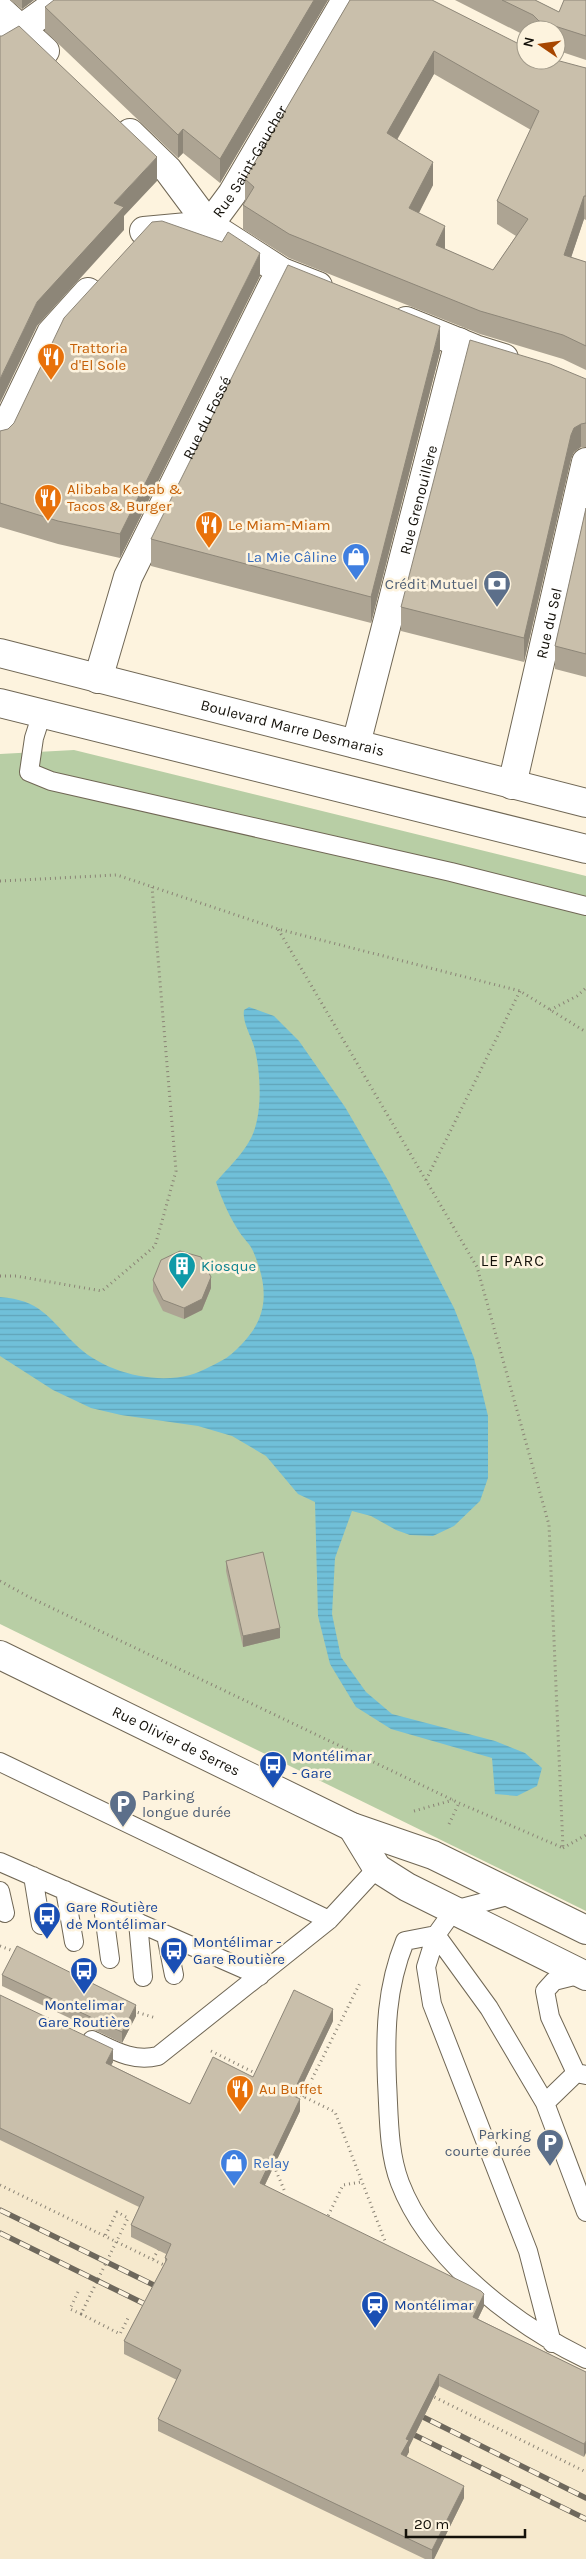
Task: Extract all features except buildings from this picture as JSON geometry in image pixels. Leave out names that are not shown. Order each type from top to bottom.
[{"type":"street","points":[[11,36],[61,0]]},
{"type":"street","name":"Rue Saint-Gaucher","points":[[125,252],[145,230],[209,225],[232,194],[346,0]]},
{"type":"street","points":[[0,10],[11,36],[64,69]]},
{"type":"street","points":[[112,116],[168,170],[209,225],[282,272],[344,296]]},
{"type":"street","name":"Rue du Fossé","points":[[98,680],[128,577],[273,285],[282,272]]},
{"type":"street","points":[[0,439],[51,333],[105,274]]},
{"type":"street","points":[[379,310],[474,349],[529,365]]},
{"type":"street","name":"Rue Grenouillère","points":[[356,744],[459,342]]},
{"type":"street","name":"Rue du Sel","points":[[512,785],[586,462]]},
{"type":"street","name":"Boulevard Marre Desmarais","points":[[0,653],[98,680],[586,803]]},
{"type":"street","points":[[0,702],[586,849]]},
{"type":"street","name":"Rue Olivier de Serres","points":[[0,1655],[352,1827],[433,1855],[586,1930]]},
{"type":"street","points":[[352,1827],[377,1868],[408,1887],[584,1975]]},
{"type":"lane","points":[[42,713],[34,738],[29,772],[52,781],[442,870],[586,906]]},
{"type":"lane","points":[[0,1762],[329,1920]]},
{"type":"lane","points":[[0,1862],[260,1976]]},
{"type":"lane","points":[[75,2031],[128,2057],[146,2059],[158,2056],[329,1920],[377,1868]]},
{"type":"lane","points":[[33,1876],[42,1925]]},
{"type":"lane","points":[[65,1890],[74,1942]]},
{"type":"lane","points":[[0,1891],[5,1913]]},
{"type":"lane","points":[[515,1894],[454,1910],[436,1935],[426,1967],[432,2004],[528,2251],[552,2343]]},
{"type":"lane","points":[[103,1907],[110,1959]]},
{"type":"lane","points":[[138,1922],[143,1978]]},
{"type":"lane","points":[[166,1935],[174,1975]]},
{"type":"lane","points":[[436,1935],[489,2008],[545,2103],[586,2212]]},
{"type":"lane","points":[[436,1935],[405,1941],[394,1969],[389,2002],[385,2042],[390,2138],[400,2182],[420,2222],[463,2273],[504,2311],[552,2343],[586,2359]]},
{"type":"lane","points":[[545,2103],[581,2074],[550,2017],[545,1991],[554,1981],[584,1975]]},
{"type":"path","points":[[0,881],[116,875],[278,928],[520,991],[586,1032]]},
{"type":"path","points":[[0,1276],[16,1276],[102,1291],[155,1246],[176,1171],[152,887]]},
{"type":"path","points":[[278,928],[477,1268],[549,1525],[563,1848]]},
{"type":"path","points":[[550,1010],[576,996],[586,988]]},
{"type":"path","points":[[426,1180],[520,991]]},
{"type":"path","points":[[0,1581],[29,1597],[459,1803],[563,1848]]},
{"type":"path","points":[[563,1848],[586,1835]]},
{"type":"path","points":[[0,1946],[24,1956]]},
{"type":"path","points":[[125,2006],[140,2015],[170,2020],[192,2030],[212,2052],[263,2077]]},
{"type":"path","points":[[288,2090],[334,2112],[385,2241]]},
{"type":"path","points":[[274,2166],[285,2192]]},
{"type":"path","points":[[321,2228],[343,2185],[361,2182]]},
{"type":"path","points":[[0,2185],[170,2268]]},
{"type":"path","points":[[105,2236],[117,2212],[133,2220]]},
{"type":"path","points":[[81,2314],[128,2218]]},
{"type":"path","points":[[154,2259],[162,2243]]},
{"type":"path","points":[[78,2292],[70,2308],[120,2334],[129,2316]]},
{"type":"path","points":[[428,2395],[586,2472]]},
{"type":"shaded area","points":[[0,2024],[148,2113],[300,2111],[260,2195],[484,2305],[473,2329],[586,2453],[586,2559],[0,2559]]},
{"type":"green space","points":[[74,750],[586,876],[586,1911],[0,1624],[0,754]]},
{"type":"water","points":[[249,1007],[274,1016],[299,1041],[345,1107],[389,1182],[454,1308],[474,1358],[488,1416],[488,1478],[480,1501],[454,1526],[433,1536],[410,1535],[396,1530],[371,1516],[352,1511],[335,1558],[332,1614],[341,1657],[366,1692],[392,1714],[495,1741],[525,1753],[542,1768],[537,1786],[517,1796],[495,1794],[492,1758],[391,1729],[356,1707],[330,1664],[318,1616],[315,1502],[298,1494],[266,1456],[232,1436],[198,1426],[121,1415],[91,1408],[53,1390],[0,1356],[0,1297],[14,1299],[34,1306],[50,1318],[85,1353],[113,1368],[144,1377],[175,1378],[198,1372],[229,1356],[250,1334],[257,1323],[264,1300],[262,1276],[253,1251],[232,1220],[216,1182],[247,1146],[257,1120],[260,1096],[259,1071],[255,1050],[244,1015],[244,1010]]},
{"type":"railway","points":[[0,2210],[166,2291]]},
{"type":"railway","points":[[0,2233],[155,2309]]},
{"type":"railway","points":[[411,2411],[586,2498]]},
{"type":"railway","points":[[402,2429],[586,2519]]},
{"type":"place","name":"Trattoria d'El Sole","points":[[51,381]]},
{"type":"place","name":"Alibaba Kebab & Tacos & Burger","points":[[48,522]]},
{"type":"place","name":"Le Miam-Miam","points":[[209,549]]},
{"type":"place","name":"La Mie Câline","points":[[356,581]]},
{"type":"place","name":"Crédit Mutuel","points":[[497,608]]},
{"type":"place","name":"Kiosque","points":[[182,1290]]},
{"type":"place","name":"Montélimar - Gare","points":[[273,1789]]},
{"type":"place","name":"Parking longue durée","points":[[123,1828]]},
{"type":"place","name":"Gare Routière de Montélimar","points":[[47,1940]]},
{"type":"place","name":"Montélimar - Gare Routière","points":[[174,1975]]},
{"type":"place","name":"Montelimar Gare Routière","points":[[84,1995]]},
{"type":"place","name":"Au Buffet","points":[[240,2113]]},
{"type":"place","name":"Parking courte durée","points":[[550,2167]]},
{"type":"place","name":"Relay","points":[[234,2187]]},
{"type":"place","name":"Montélimar","points":[[375,2329]]},
{"type":"district","name":"LE PARC","points":[[513,1260]]}]
